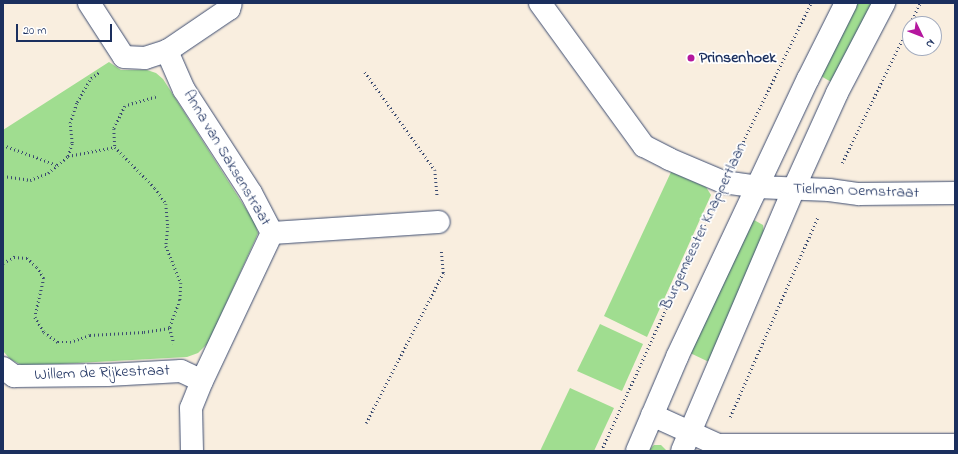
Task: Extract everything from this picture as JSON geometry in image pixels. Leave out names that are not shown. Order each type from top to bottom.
[{"type":"street","points":[[89,3],[124,58],[145,58],[167,51],[229,9],[231,3]]},
{"type":"street","name":"Tielman Oemstraat","points":[[540,3],[644,146],[669,159],[723,182],[757,187],[829,190],[859,194],[955,193]]},
{"type":"street","name":"Burgemeester Knappertlaan","points":[[637,451],[677,357],[808,79],[846,3]]},
{"type":"street","points":[[682,451],[794,188],[838,93],[884,3]]},
{"type":"street","name":"Anna van Saksenstraat","points":[[167,51],[184,90],[251,193],[272,233],[202,381],[191,408],[192,451]]},
{"type":"street","points":[[272,233],[439,222]]},
{"type":"street","name":"Willem de Rijkestraat","points":[[3,368],[14,376],[107,375],[181,371],[202,381]]},
{"type":"street","points":[[652,414],[690,431],[718,446],[955,445]]},
{"type":"path","name":"Burgemeester Knappertlaan","points":[[601,451],[723,182],[811,3]]},
{"type":"path","points":[[718,446],[829,190],[920,3]]},
{"type":"path","points":[[68,156],[72,144],[70,123],[77,102],[92,78],[124,58]]},
{"type":"path","points":[[181,371],[170,328],[180,300],[181,283],[166,246],[168,227],[166,204],[155,188],[115,147],[114,130],[125,106],[184,90]]},
{"type":"path","points":[[3,145],[57,165]]},
{"type":"path","points":[[3,176],[30,180],[48,174],[68,156],[115,147]]},
{"type":"path","points":[[3,263],[14,257],[27,258],[38,267],[44,278],[35,316],[44,332],[58,342],[70,342],[90,335],[144,332],[170,328]]},
{"type":"green space","points":[[855,3],[874,3],[833,83],[819,75]]},
{"type":"green space","points":[[109,62],[121,70],[147,70],[156,73],[163,79],[255,223],[258,233],[208,343],[198,353],[187,357],[23,366],[10,359],[3,351],[3,130]]},
{"type":"green space","points":[[671,172],[706,187],[711,195],[647,337],[604,316]]},
{"type":"green space","points":[[754,220],[763,225],[764,233],[709,362],[688,352]]},
{"type":"green space","points":[[600,324],[643,344],[622,391],[577,371]]},
{"type":"green space","points":[[570,388],[614,408],[594,451],[540,451]]},
{"type":"green space","points":[[654,445],[661,445],[667,451],[648,451]]},
{"type":"place","name":"Prinsenhoek","points":[[691,58]]}]
